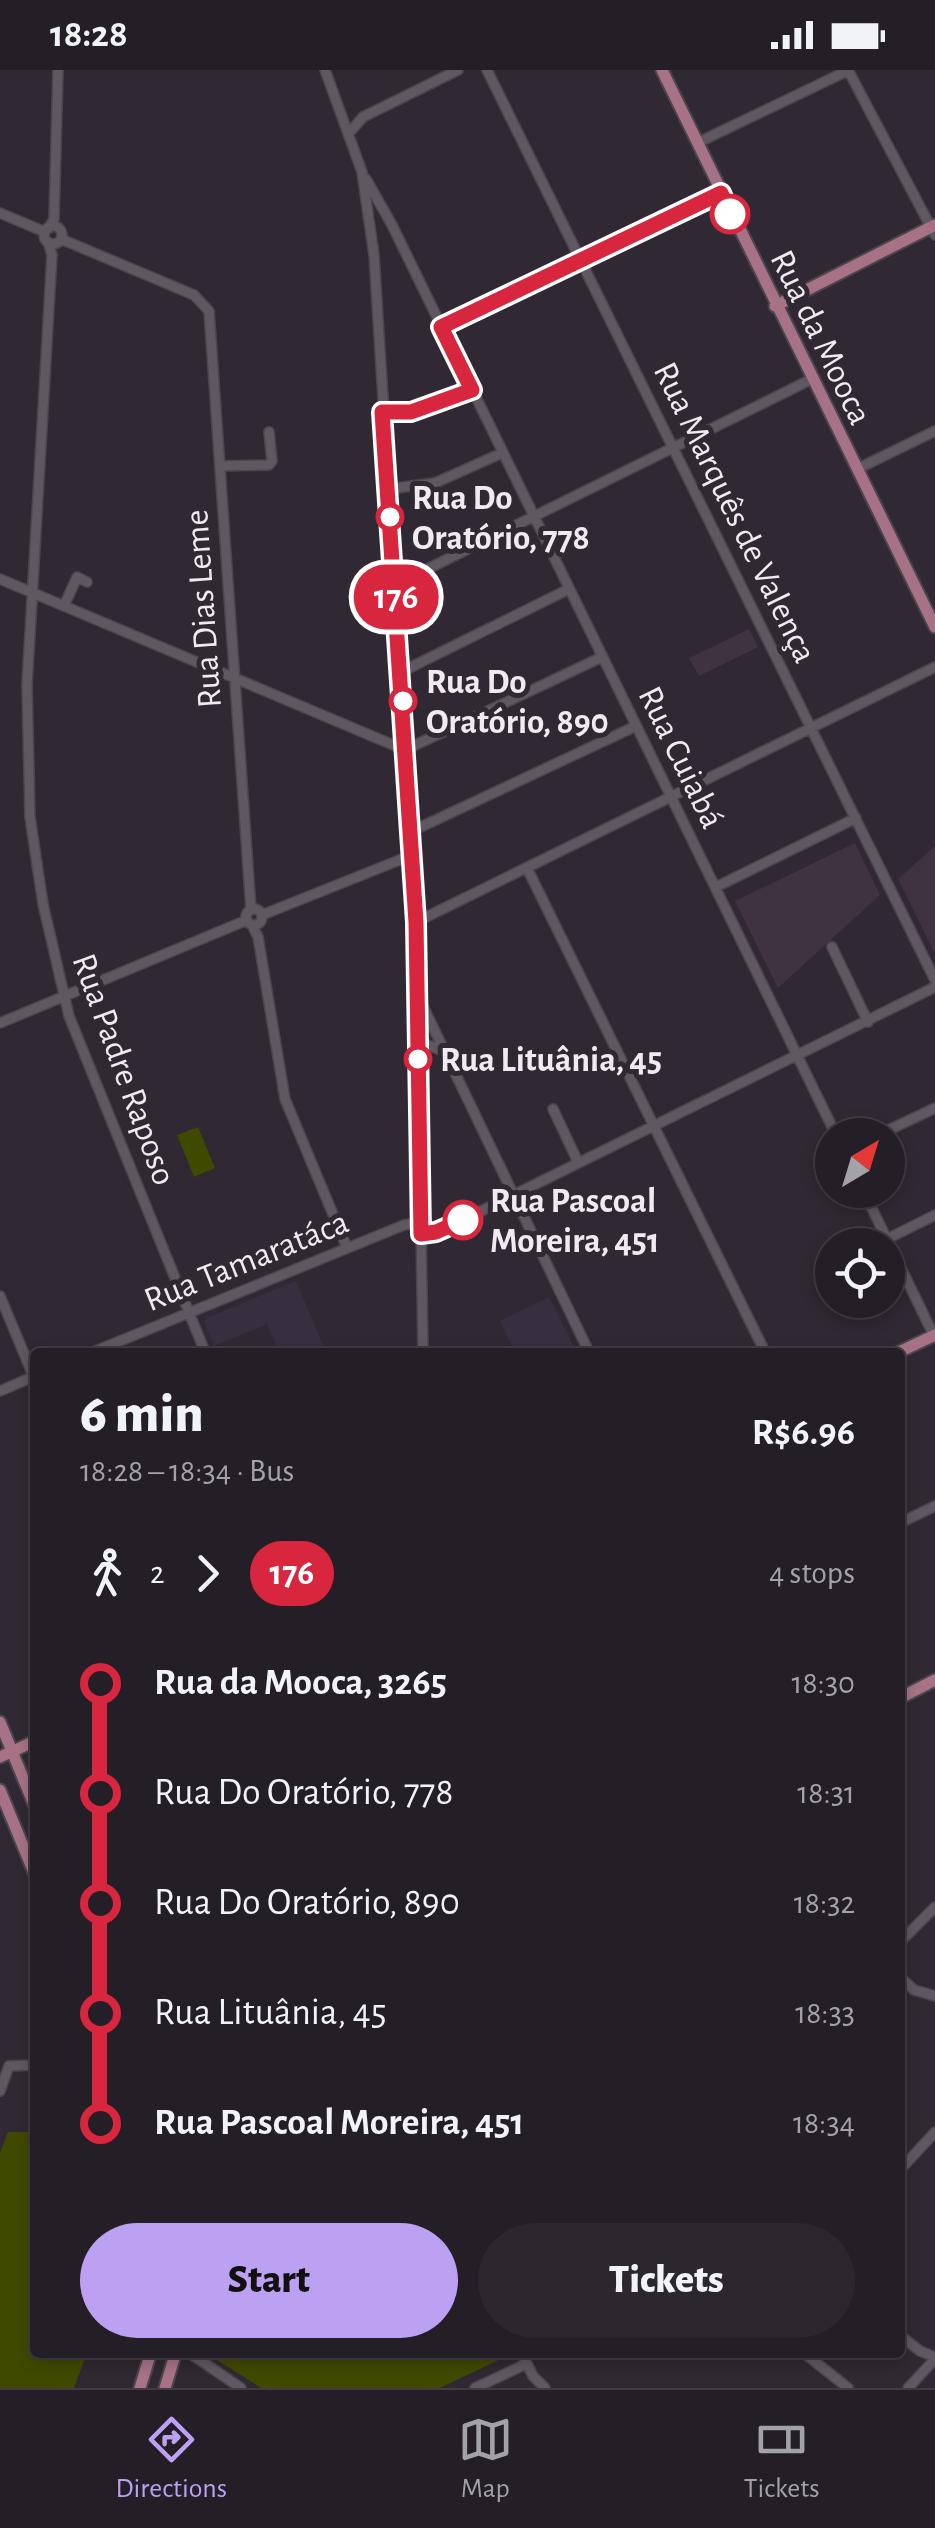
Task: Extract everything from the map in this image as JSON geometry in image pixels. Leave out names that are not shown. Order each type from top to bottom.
[{"type":"main road","name":"Rua da Mooca","points":[[662,70],[935,627]]},
{"type":"main road","points":[[775,306],[934,229]]},
{"type":"main road","points":[[905,1349],[935,1336]]},
{"type":"main road","points":[[905,1695],[935,1680]]},
{"type":"main road","points":[[0,1722],[6,1754],[30,1799]]},
{"type":"main road","points":[[6,1754],[30,1743]]},
{"type":"main road","points":[[0,1790],[30,1863]]},
{"type":"main road","points":[[140,2388],[149,2358]]},
{"type":"main road","points":[[165,2388],[174,2358]]},
{"type":"street","name":"Rua Padre Raposo","points":[[58,70],[52,255],[27,685],[29,801],[42,904],[64,997],[203,1348]]},
{"type":"street","points":[[325,70],[362,172],[372,234],[416,922],[423,1348]]},
{"type":"street","points":[[348,134],[363,117],[458,70]]},
{"type":"street","name":"Rua Marquês de Valença","points":[[488,70],[935,980]]},
{"type":"street","points":[[697,143],[849,70],[934,229]]},
{"type":"street","points":[[340,110],[363,117]]},
{"type":"street","name":"Rua Cuiabá","points":[[362,172],[392,225],[828,1118]]},
{"type":"street","points":[[441,327],[721,193]]},
{"type":"street","points":[[0,213],[53,233]]},
{"type":"street","points":[[370,217],[392,225]]},
{"type":"street","name":"Rua Dias Leme","points":[[53,233],[194,295],[206,304],[251,910],[258,910],[255,920]]},
{"type":"street","points":[[372,234],[400,242]]},
{"type":"street","points":[[395,586],[812,379]]},
{"type":"street","points":[[382,412],[411,412],[472,390]]},
{"type":"street","points":[[857,469],[935,431]]},
{"type":"street","points":[[220,466],[269,465],[269,432]]},
{"type":"street","points":[[388,489],[435,484],[502,453]]},
{"type":"street","points":[[64,606],[77,577],[87,582]]},
{"type":"street","points":[[0,579],[406,750],[602,658]]},
{"type":"street","points":[[401,672],[569,589]]},
{"type":"street","points":[[416,922],[935,667]]},
{"type":"street","points":[[410,832],[636,726]]},
{"type":"street","points":[[716,887],[856,818]]},
{"type":"street","points":[[0,1024],[412,856]]},
{"type":"street","points":[[527,868],[763,1348]]},
{"type":"street","points":[[255,920],[285,1099],[347,1248]]},
{"type":"street","points":[[832,946],[868,1022]]},
{"type":"street","points":[[421,1234],[436,1232],[935,988]]},
{"type":"street","points":[[417,995],[587,1348]]},
{"type":"street","points":[[418,1026],[430,1028],[438,1035]]},
{"type":"street","points":[[418,1041],[443,1051]]},
{"type":"street","points":[[553,1108],[578,1162]]},
{"type":"street","points":[[905,1122],[935,1108]]},
{"type":"street","points":[[905,1230],[935,1216]]},
{"type":"street","name":"Rua Tamaratáca","points":[[103,1348],[404,1225],[420,1222]]},
{"type":"street","points":[[905,1275],[935,1336]]},
{"type":"street","points":[[0,1296],[30,1368]]},
{"type":"street","points":[[0,1391],[30,1380]]},
{"type":"street","points":[[905,1521],[935,1506]]},
{"type":"street","points":[[905,1937],[935,1906]]},
{"type":"street","points":[[905,1982],[914,1990],[935,1996]]},
{"type":"street","points":[[0,2054],[8,2066]]},
{"type":"street","points":[[8,2066],[30,2065]]},
{"type":"street","points":[[0,2091],[8,2066]]},
{"type":"street","points":[[905,2165],[935,2132]]},
{"type":"street","points":[[905,2340],[933,2365],[908,2388]]},
{"type":"street","points":[[197,2358],[241,2388]]},
{"type":"street","points":[[524,2358],[545,2388]]},
{"type":"street","points":[[810,2358],[848,2388]]},
{"type":"street","points":[[474,2388],[526,2364]]},
{"type":"shaded area","points":[[749,629],[758,647],[699,676],[689,658]]},
{"type":"shaded area","points":[[855,843],[880,895],[778,988],[735,901]]},
{"type":"shaded area","points":[[935,846],[935,954],[898,879]]},
{"type":"shaded area","points":[[296,1281],[324,1348],[277,1348],[267,1324],[214,1346],[204,1322]]},
{"type":"shaded area","points":[[549,1297],[575,1348],[513,1348],[500,1321]]},
{"type":"green space","points":[[198,1127],[215,1168],[194,1177],[177,1135]]},
{"type":"green space","points":[[8,2132],[30,2132],[30,2358],[85,2358],[74,2388],[0,2388],[0,2153]]},
{"type":"green space","points":[[214,2358],[503,2358],[440,2388],[261,2388]]},
{"type":"bus line","name":"176","points":[[463,1220],[421,1234],[416,922],[382,412],[411,412],[472,390],[441,327],[721,193],[730,214]]},
{"type":"place","name":"Rua Do Oratório, 778","points":[[390,517]]},
{"type":"place","name":"Rua Do Oratório, 890","points":[[403,701]]},
{"type":"place","name":"Rua Lituânia, 45","points":[[418,1059]]},
{"type":"place","name":"Rua Pascoal Moreira, 451","points":[[463,1220]]}]
